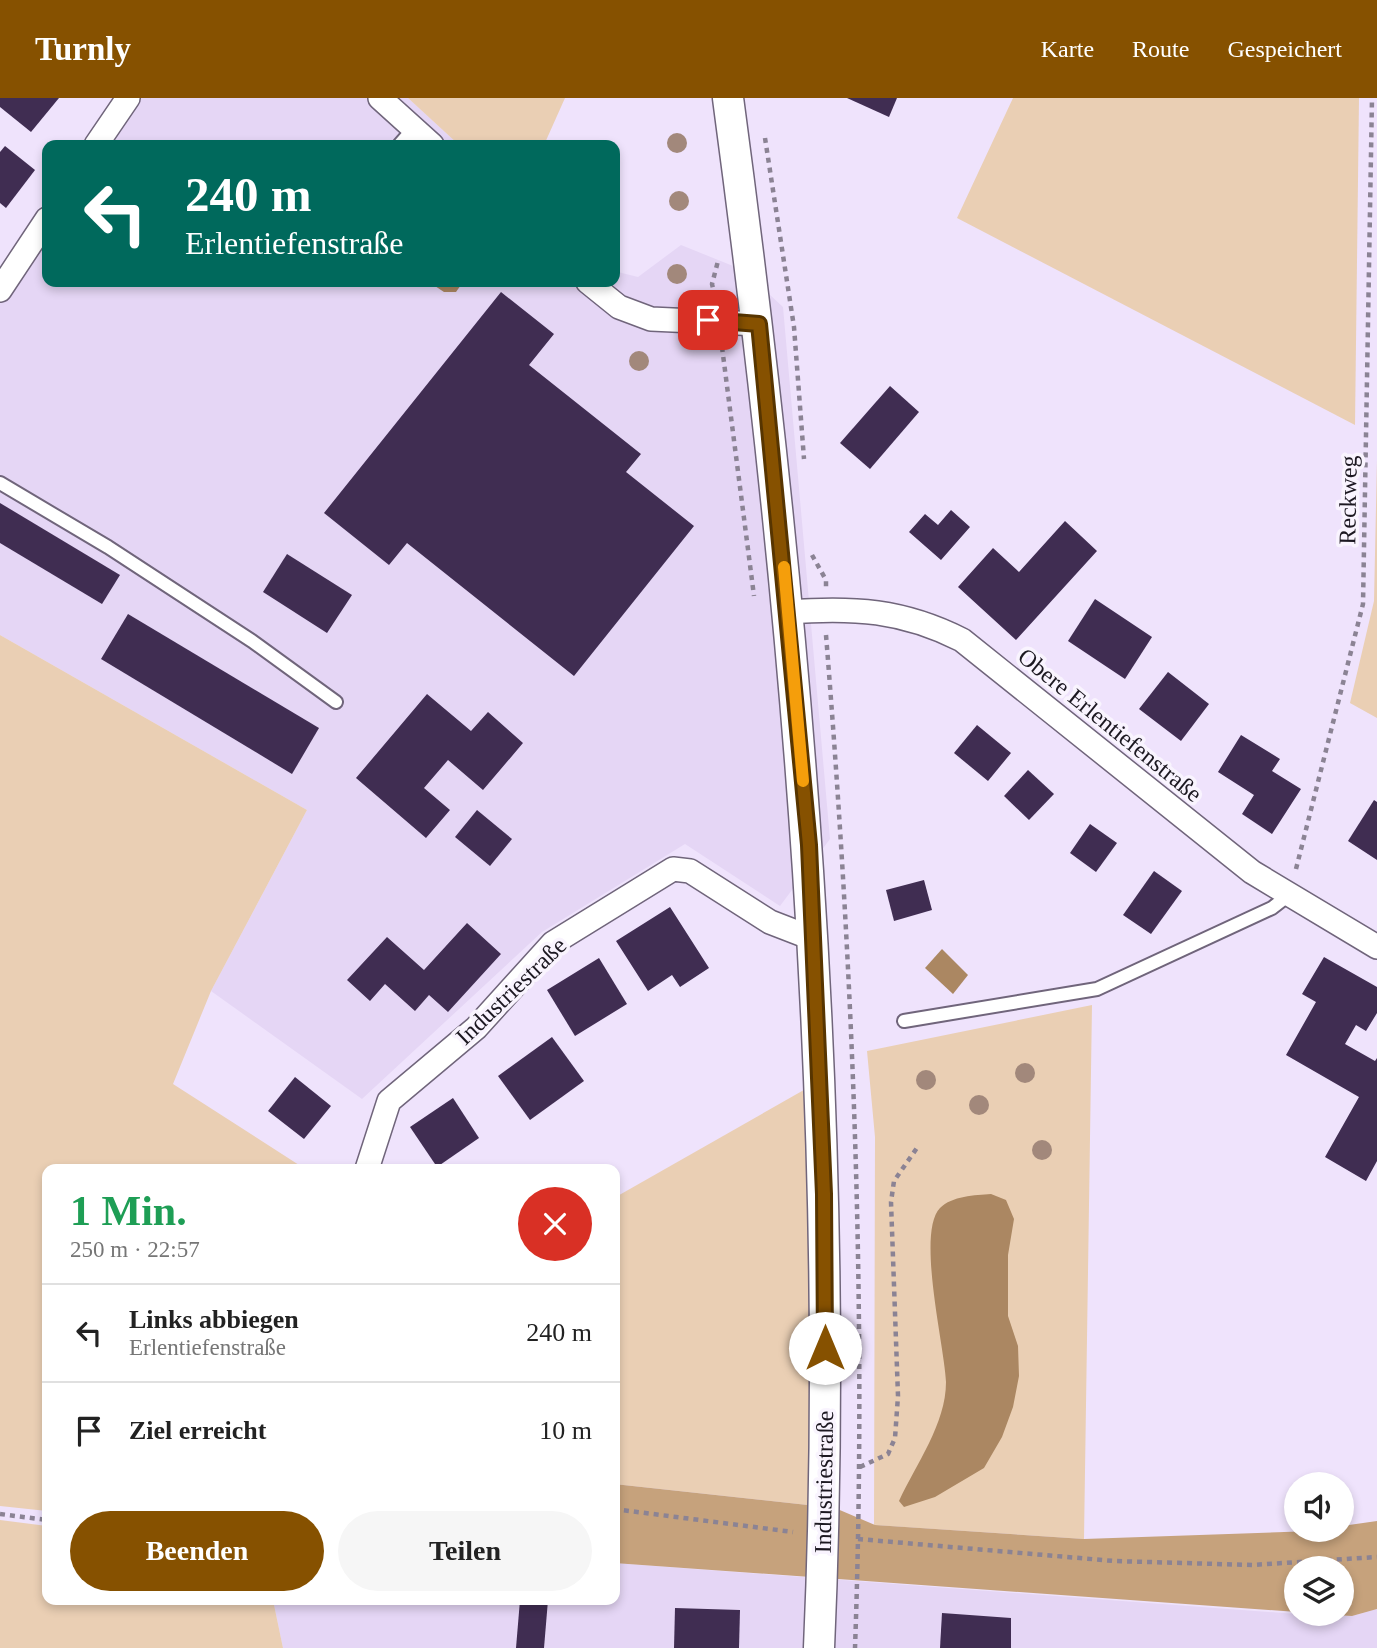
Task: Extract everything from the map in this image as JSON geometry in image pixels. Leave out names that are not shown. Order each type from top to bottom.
[{"type":"street","points":[[99,140],[128,98]]},
{"type":"street","points":[[380,98],[406,137]]},
{"type":"street","name":"Industriestraße","points":[[728,98],[759,324],[788,612],[814,939],[824,1194],[825,1470],[819,1648]]},
{"type":"street","points":[[0,289],[42,226]]},
{"type":"street","points":[[594,287],[619,307],[651,318],[759,324]]},
{"type":"street","name":"Obere Erlentiefenstraße","points":[[788,612],[824,610],[901,615],[934,625],[962,640],[1252,872],[1377,947]]},
{"type":"street","name":"Industriestraße","points":[[369,1164],[389,1101],[476,1028],[553,943],[673,869],[690,871],[770,922],[814,939]]},
{"type":"lane","points":[[0,483],[108,547],[252,641],[336,702]]},
{"type":"lane","points":[[904,1021],[1097,989],[1272,908],[1290,894]]},
{"type":"path","name":"Reckweg","points":[[1290,894],[1363,604],[1372,98]]},
{"type":"path","points":[[763,125],[794,327],[805,473]]},
{"type":"path","points":[[811,552],[826,580],[824,610]]},
{"type":"path","points":[[825,1470],[861,1467],[875,1462],[888,1454],[895,1438],[898,1396],[891,1202],[894,1181],[919,1145]]},
{"type":"path","points":[[620,1510],[824,1536],[1128,1562],[1252,1565],[1377,1557]]},
{"type":"path","points":[[0,1514],[42,1519]]},
{"type":"path","points":[[855,1648],[859,1539]]},
{"type":"shaded area","points":[[138,98],[408,98],[454,140],[109,140]]},
{"type":"shaded area","points":[[408,98],[565,98],[546,140],[454,140]]},
{"type":"shaded area","points":[[1013,98],[1359,98],[1355,425],[957,218]]},
{"type":"shaded area","points":[[42,239],[42,287],[620,287],[620,272],[638,277],[681,245],[743,270],[783,307],[830,839],[780,906],[685,844],[542,932],[362,1099],[211,991],[307,810],[0,635],[0,301]]},
{"type":"shaded area","points":[[436,287],[460,287],[456,292],[444,292]]},
{"type":"shaded area","points":[[1377,460],[1377,718],[1350,703],[1374,601]]},
{"type":"shaded area","points":[[0,635],[307,810],[211,991],[173,1084],[297,1164],[42,1164],[42,1510],[0,1506]]},
{"type":"shaded area","points":[[942,949],[968,975],[953,994],[925,968]]},
{"type":"shaded area","points":[[1092,1005],[1084,1539],[874,1525],[875,1137],[867,1051]]},
{"type":"shaded area","points":[[832,1074],[835,1508],[620,1485],[620,1195]]},
{"type":"shaded area","points":[[991,1194],[1006,1200],[1014,1219],[1008,1255],[1008,1316],[1018,1346],[1019,1376],[1013,1407],[1002,1437],[984,1468],[935,1497],[904,1507],[899,1501],[936,1428],[945,1398],[946,1382],[931,1265],[933,1221],[940,1208],[951,1201]]},
{"type":"shaded area","points":[[620,1485],[835,1508],[875,1525],[1084,1539],[1284,1532],[1284,1542],[1354,1542],[1354,1524],[1377,1521],[1377,1609],[1354,1615],[1354,1556],[1284,1556],[1284,1611],[620,1563]]},
{"type":"shaded area","points":[[0,1520],[42,1525],[42,1605],[274,1605],[283,1648],[0,1648]]},
{"type":"shaded area","points":[[620,1563],[1284,1613],[1284,1626],[1354,1626],[1354,1615],[1377,1609],[1377,1648],[283,1648],[274,1605],[620,1605]]},
{"type":"building","points":[[0,98],[59,98],[31,132],[0,107]]},
{"type":"building","points":[[847,98],[897,98],[889,117]]},
{"type":"building","points":[[5,146],[35,170],[6,208],[0,203],[0,152]]},
{"type":"building","points":[[501,292],[554,334],[529,365],[641,454],[626,472],[694,526],[574,676],[407,543],[389,565],[324,513]]},
{"type":"building","points":[[890,386],[919,412],[870,469],[840,443]]},
{"type":"building","points":[[0,503],[120,575],[102,604],[0,543]]},
{"type":"building","points":[[951,510],[970,527],[941,560],[909,532],[925,514],[938,525]]},
{"type":"building","points":[[1065,521],[1097,551],[1016,640],[958,587],[993,548],[1019,572]]},
{"type":"building","points":[[287,554],[352,595],[327,633],[263,592]]},
{"type":"building","points":[[1095,599],[1152,637],[1125,679],[1068,641]]},
{"type":"building","points":[[128,614],[319,728],[292,774],[101,659]]},
{"type":"building","points":[[1168,672],[1209,704],[1181,741],[1139,709]]},
{"type":"building","points":[[427,694],[471,731],[488,712],[523,743],[483,790],[448,760],[424,788],[450,810],[426,838],[356,778]]},
{"type":"building","points":[[977,725],[1011,753],[988,781],[954,753]]},
{"type":"building","points":[[1241,735],[1280,759],[1272,771],[1301,789],[1272,834],[1242,814],[1254,795],[1218,772]]},
{"type":"building","points":[[1028,770],[1054,794],[1029,820],[1004,796]]},
{"type":"building","points":[[1374,800],[1377,802],[1377,860],[1348,841]]},
{"type":"building","points":[[477,810],[512,839],[490,866],[455,837]]},
{"type":"building","points":[[1090,824],[1117,843],[1096,872],[1070,853]]},
{"type":"building","points":[[1154,871],[1182,891],[1151,934],[1123,915]]},
{"type":"building","points":[[924,880],[932,910],[894,921],[886,890]]},
{"type":"building","points":[[670,907],[709,968],[680,987],[672,975],[648,991],[616,941]]},
{"type":"building","points":[[467,923],[501,954],[448,1012],[429,995],[415,1011],[385,984],[370,1001],[347,980],[387,937],[424,970]]},
{"type":"building","points":[[1324,957],[1377,987],[1377,1013],[1366,1031],[1356,1025],[1345,1044],[1375,1061],[1377,1058],[1377,1161],[1366,1181],[1325,1157],[1359,1097],[1286,1055],[1316,1002],[1302,994]]},
{"type":"building","points":[[599,958],[627,1004],[575,1036],[547,990]]},
{"type":"building","points":[[552,1037],[584,1081],[530,1120],[498,1076]]},
{"type":"building","points":[[295,1077],[331,1106],[304,1139],[268,1111]]},
{"type":"building","points":[[453,1098],[479,1138],[441,1164],[435,1164],[410,1127]]},
{"type":"building","points":[[520,1605],[548,1605],[544,1648],[516,1648]]},
{"type":"building","points":[[675,1608],[740,1610],[739,1648],[674,1648]]},
{"type":"building","points":[[942,1613],[1011,1618],[1011,1648],[940,1648]]},
{"type":"slow traffic","points":[[784,567],[803,781]]},
{"type":"route","points":[[708,320],[759,324],[809,845],[824,1194],[825,1348]]}]
